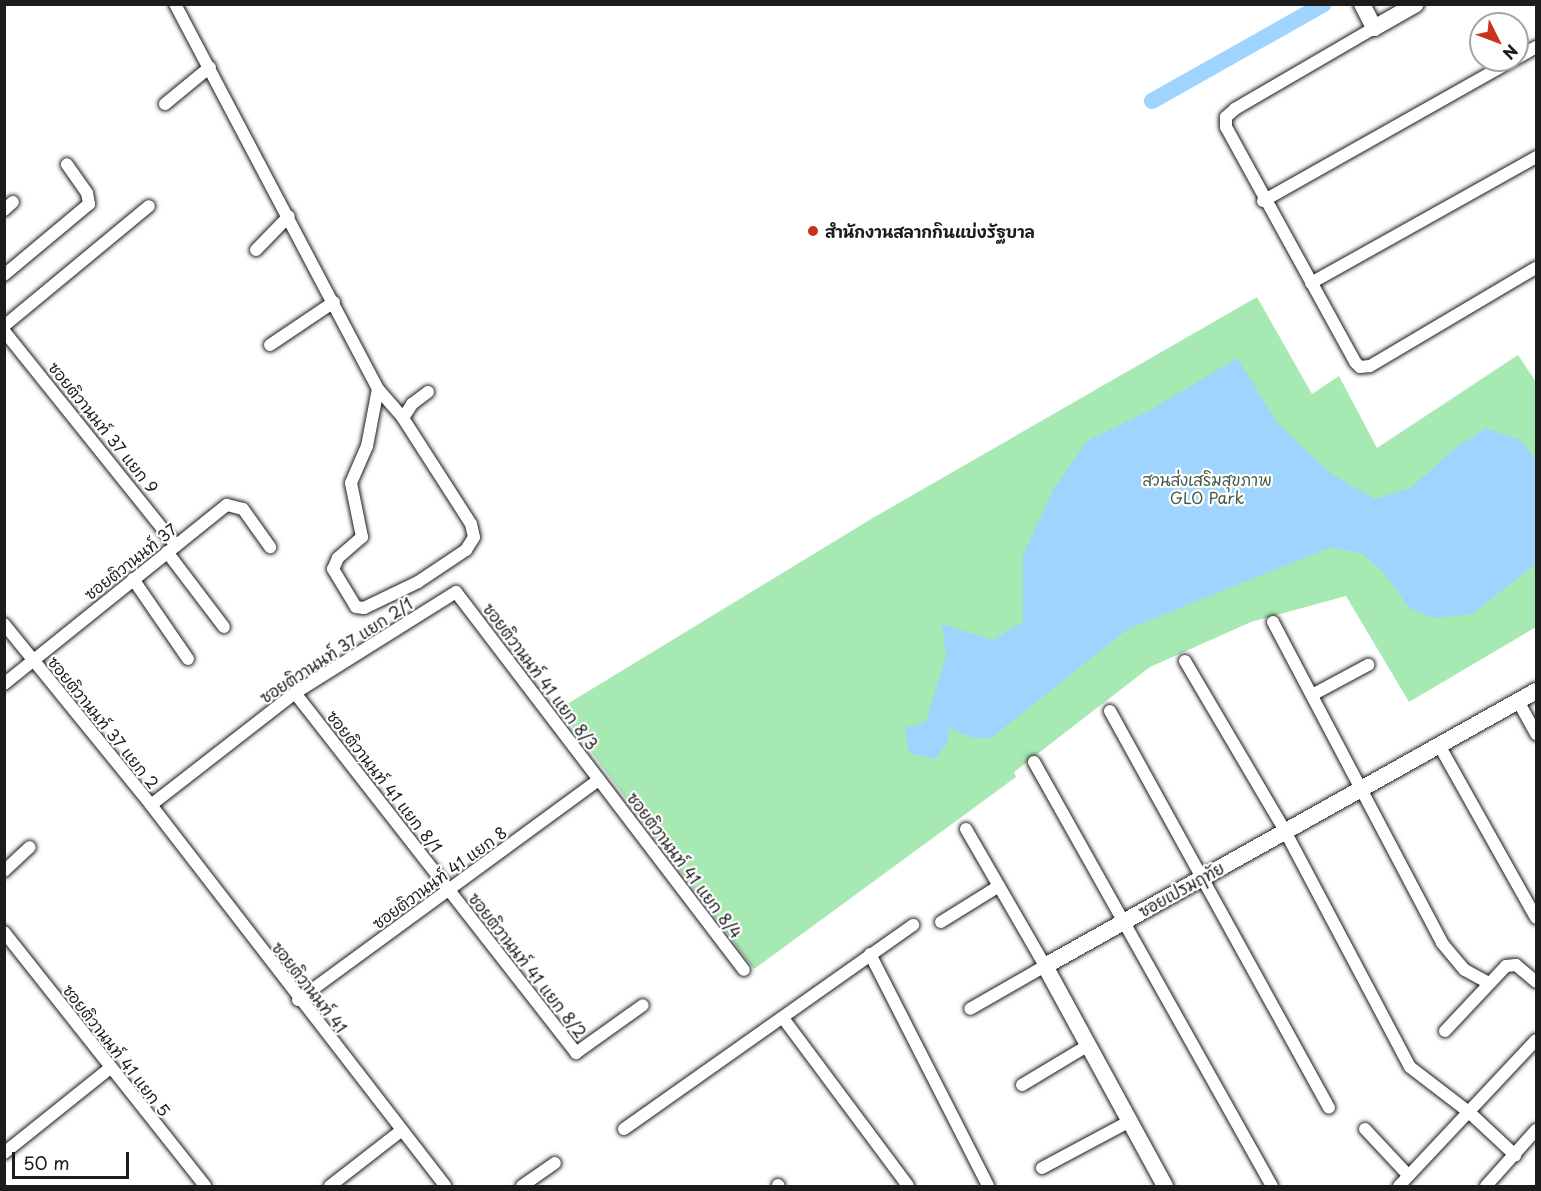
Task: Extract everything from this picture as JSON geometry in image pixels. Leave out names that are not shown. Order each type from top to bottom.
[{"type":"street","points":[[175,4],[289,216],[378,389],[403,418],[471,524],[474,537],[466,550],[418,582],[364,608],[357,606],[333,570],[338,558],[358,544],[362,537],[351,483],[367,446],[378,389]]},
{"type":"street","points":[[1362,4],[1374,28]]},
{"type":"street","points":[[1416,4],[1226,117],[1226,127],[1263,201],[1360,368],[1536,268]]},
{"type":"street","points":[[165,104],[210,67]]},
{"type":"street","points":[[1263,201],[1492,72]]},
{"type":"street","points":[[1311,283],[1536,157]]},
{"type":"street","points":[[4,274],[89,204],[87,193],[67,164]]},
{"type":"street","points":[[4,326],[149,206]]},
{"type":"street","points":[[256,250],[289,216]]},
{"type":"street","points":[[270,345],[334,302]]},
{"type":"street","name":"ซอยติวานนท์ 37 แยก 9","points":[[4,331],[171,549],[224,627]]},
{"type":"street","points":[[403,418],[412,404],[428,392]]},
{"type":"street","name":"ซอยติวานนท์ 37","points":[[4,684],[32,659],[227,505],[243,509],[270,547]]},
{"type":"street","points":[[133,579],[188,659]]},
{"type":"street","name":"ซอยติวานนท์ 37 แยก 2/1","points":[[151,806],[295,693],[456,592]]},
{"type":"street","name":"ซอยติวานนท์ 41 แยก 8/3","points":[[456,592],[600,780]]},
{"type":"street","points":[[1273,622],[1363,789],[1442,943],[1465,970],[1488,983]]},
{"type":"street","name":"ซอยติวานนท์ 37 แยก 2","points":[[4,624],[151,806]]},
{"type":"street","points":[[1185,662],[1285,831],[1410,1067],[1470,1113],[1515,1155]]},
{"type":"street","points":[[1312,695],[1368,665]]},
{"type":"street","name":"ซอยเปรมฤทัย","points":[[1045,966],[1536,691]]},
{"type":"street","name":"ซอยติวานนท์ 41 แยก 8/1","points":[[295,693],[449,890]]},
{"type":"street","points":[[1518,701],[1536,734]]},
{"type":"street","points":[[1110,711],[1329,1107]]},
{"type":"street","points":[[1439,745],[1536,918]]},
{"type":"street","points":[[1034,762],[1272,1186]]},
{"type":"street","name":"ซอยติวานนท์ 41 แยก 8","points":[[298,1000],[600,780]]},
{"type":"street","name":"ซอยติวานนท์ 41 แยก 8/4","points":[[600,780],[744,970]]},
{"type":"street","name":"ซอยติวานนท์ 41","points":[[151,806],[298,1000],[445,1186]]},
{"type":"street","points":[[966,829],[1045,966],[1128,1122],[1165,1186]]},
{"type":"street","points":[[4,871],[30,847]]},
{"type":"street","points":[[941,922],[999,886]]},
{"type":"street","name":"ซอยติวานนท์ 41 แยก 8/2","points":[[449,890],[576,1053],[643,1005]]},
{"type":"street","points":[[624,1128],[913,926]]},
{"type":"street","name":"ซอยติวานนท์ 41 แยก 5","points":[[4,932],[109,1069],[205,1186]]},
{"type":"street","points":[[870,954],[988,1186]]},
{"type":"street","points":[[1445,1031],[1506,966],[1516,965],[1536,982]]},
{"type":"street","points":[[970,1009],[1045,966]]},
{"type":"street","points":[[783,1018],[908,1186]]},
{"type":"street","points":[[1399,1186],[1470,1113],[1536,1040]]},
{"type":"street","points":[[1022,1085],[1087,1046]]},
{"type":"street","points":[[4,1153],[109,1069]]},
{"type":"street","points":[[1041,1168],[1128,1122]]},
{"type":"street","points":[[1365,1129],[1409,1176]]},
{"type":"street","points":[[1486,1186],[1536,1130]]},
{"type":"street","points":[[330,1186],[402,1131]]},
{"type":"street","points":[[522,1186],[555,1163]]},
{"type":"green space","name":"สวนส่งเสริมสุขภาพ GLO Park","points":[[1257,297],[1312,394],[1339,376],[1377,448],[1518,355],[1536,382],[1536,627],[1409,702],[1346,596],[1251,622],[1150,667],[1014,772],[1016,777],[754,969],[559,709],[871,519]]},
{"type":"water","points":[[1237,358],[1278,424],[1330,473],[1375,499],[1411,488],[1455,448],[1486,428],[1520,440],[1536,460],[1536,564],[1472,614],[1434,618],[1410,609],[1385,574],[1363,554],[1331,547],[1128,629],[991,738],[974,738],[949,728],[947,743],[935,759],[909,753],[905,728],[926,722],[946,656],[942,624],[992,640],[1023,622],[1023,555],[1053,490],[1087,441],[1156,407]]},
{"type":"waterway","points":[[1152,101],[1324,4]]},
{"type":"place","name":"สำนักงานสลากกินแบ่งรัฐบาล","points":[[813,231]]}]
